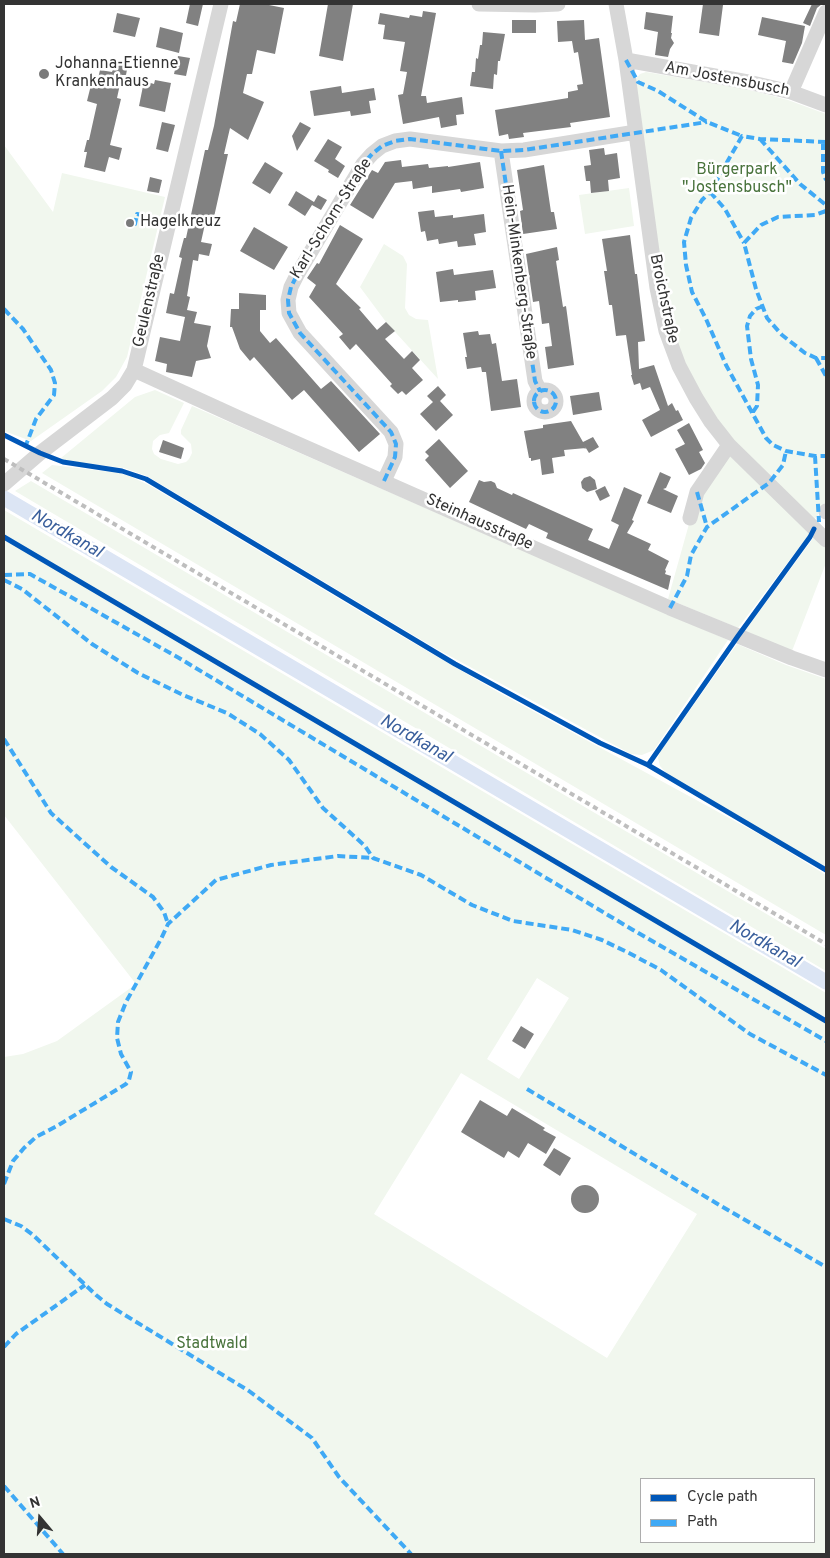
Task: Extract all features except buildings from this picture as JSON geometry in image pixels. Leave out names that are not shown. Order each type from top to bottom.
[{"type":"street","name":"Geulenstraße","points":[[6,482],[40,453],[112,398],[125,385],[134,370],[221,4]]},
{"type":"street","points":[[480,4],[558,4]]},
{"type":"street","name":"Broichstraße","points":[[616,4],[626,60],[657,288],[666,331],[679,366],[711,422],[729,445],[826,540]]},
{"type":"street","points":[[791,92],[826,12]]},
{"type":"street","name":"Am Jostensbusch","points":[[626,60],[748,82],[791,92],[826,104]]},
{"type":"street","name":"Karl-Schorn-Straße","points":[[384,481],[395,457],[396,444],[391,432],[300,333],[289,313],[288,300],[297,274],[364,164],[382,146],[395,141],[410,140],[501,151],[524,150],[636,132]]},
{"type":"street","name":"Hein-Minkenberg-Straße","points":[[501,151],[533,372],[540,391]]},
{"type":"street","name":"Steinhausstraße","points":[[134,370],[670,608],[826,670]]},
{"type":"street","points":[[690,518],[697,492],[729,445]]},
{"type":"green space","name":"Bürgerpark \"Jostensbusch\"","points":[[646,72],[746,89],[788,100],[826,114],[826,504],[814,520],[730,437],[701,396],[684,363],[672,328],[663,287],[635,80],[640,74]]},
{"type":"green space","points":[[4,145],[53,212],[62,173],[165,197],[127,357],[116,377],[102,391],[31,441],[4,431]]},
{"type":"green space","points":[[629,188],[634,226],[585,234],[579,195]]},
{"type":"green space","points":[[384,244],[403,256],[407,264],[405,308],[409,315],[416,319],[428,320],[438,379],[386,322],[360,287]]},
{"type":"green space","points":[[155,390],[184,403],[169,433],[160,435],[153,441],[152,449],[154,454],[161,459],[178,464],[189,459],[192,453],[191,444],[181,434],[181,430],[192,406],[728,640],[654,750],[642,755],[631,754],[435,648],[147,476],[124,468],[67,461],[61,458],[135,397]]},
{"type":"green space","points":[[730,456],[810,533],[738,628],[668,599],[689,524],[700,497]]},
{"type":"green space","points":[[52,465],[119,473],[149,485],[498,692],[766,838],[826,875],[826,935],[42,473]]},
{"type":"green space","points":[[31,481],[826,949],[826,971],[15,491]]},
{"type":"green space","name":"Stadtwald","points":[[4,510],[826,993],[826,1554],[4,1554],[4,1057],[23,1054],[57,1041],[136,984],[4,815]],"holes":[[[537,978],[569,998],[519,1079],[487,1059]],[[461,1073],[697,1214],[607,1358],[374,1214]]]},
{"type":"green space","points":[[814,537],[826,548],[826,563],[792,651],[745,631]]},
{"type":"green space","points":[[737,644],[786,665],[826,679],[826,867],[667,774],[660,766],[658,758],[660,752]]},
{"type":"waterway","name":"Nordkanal","points":[[4,498],[826,982]]},
{"type":"railway","points":[[4,459],[826,944]]},
{"type":"marked path","points":[[626,60],[638,82],[658,91],[707,122],[742,136]]},
{"type":"marked path","points":[[384,481],[395,457],[396,444],[391,432],[300,333],[289,313],[288,300],[291,287],[297,275],[363,164],[382,146],[395,141],[410,139],[501,151],[524,150],[707,122]]},
{"type":"marked path","points":[[826,142],[760,139],[742,136],[710,192],[702,200],[691,218],[684,242],[686,265],[692,292],[726,365],[766,438],[773,445],[786,451],[826,456]]},
{"type":"marked path","points":[[760,139],[800,184],[826,205]]},
{"type":"marked path","points":[[823,142],[823,172],[826,180]]},
{"type":"marked path","points":[[501,151],[535,381],[540,391]]},
{"type":"marked path","points":[[710,192],[725,209],[744,243]]},
{"type":"marked path","points":[[826,211],[815,215],[778,217],[761,225],[744,243],[756,289],[767,318],[782,335],[805,353],[816,358],[826,358]]},
{"type":"marked path","points":[[133,224],[135,224],[137,214],[169,221]]},
{"type":"marked path","points":[[753,412],[757,406],[758,385],[751,359],[747,326],[750,316],[756,309],[763,306]]},
{"type":"marked path","points":[[4,309],[23,329],[51,370],[55,383],[54,395],[36,419],[26,445]]},
{"type":"marked path","points":[[816,358],[826,376]]},
{"type":"marked path","points":[[545,390],[553,393],[556,401],[553,409],[545,412],[537,409],[534,401],[537,393],[545,390]]},
{"type":"marked path","points":[[670,608],[687,576],[691,555],[707,527],[769,483],[783,465],[786,451]]},
{"type":"marked path","points":[[815,456],[819,522]]},
{"type":"marked path","points":[[697,492],[707,527]]},
{"type":"marked path","points":[[4,575],[30,574],[179,658],[633,930],[826,1041]]},
{"type":"marked path","points":[[4,580],[22,589],[92,644],[138,673],[183,695],[227,713],[260,734],[289,760],[323,808],[365,846],[373,858],[421,875],[472,905],[513,921],[572,930],[602,940],[661,970],[750,1034],[826,1075]]},
{"type":"marked path","points":[[4,739],[51,813],[111,867],[153,897],[164,912],[168,924]]},
{"type":"marked path","points":[[4,1184],[13,1161],[36,1137],[126,1084],[129,1080],[131,1072],[121,1054],[117,1038],[118,1022],[126,1002],[168,924],[216,880],[271,865],[338,856],[373,858]]},
{"type":"marked path","points":[[527,1089],[826,1267]]},
{"type":"marked path","points":[[4,1219],[21,1226],[33,1235],[107,1304],[249,1391],[312,1438],[339,1477],[411,1554]]},
{"type":"marked path","points":[[4,1347],[16,1334],[85,1285]]},
{"type":"marked path","points":[[4,1486],[63,1554]]},
{"type":"cycle path","points":[[4,435],[63,462],[122,471],[146,479],[455,664],[600,743],[648,765],[826,870]]},
{"type":"cycle path","points":[[648,765],[814,529]]},
{"type":"cycle path","points":[[4,537],[826,1021]]},
{"type":"place","name":"Johanna-Etienne Krankenhaus","points":[[44,74]]},
{"type":"place","name":"Hagelkreuz","points":[[130,223]]}]
